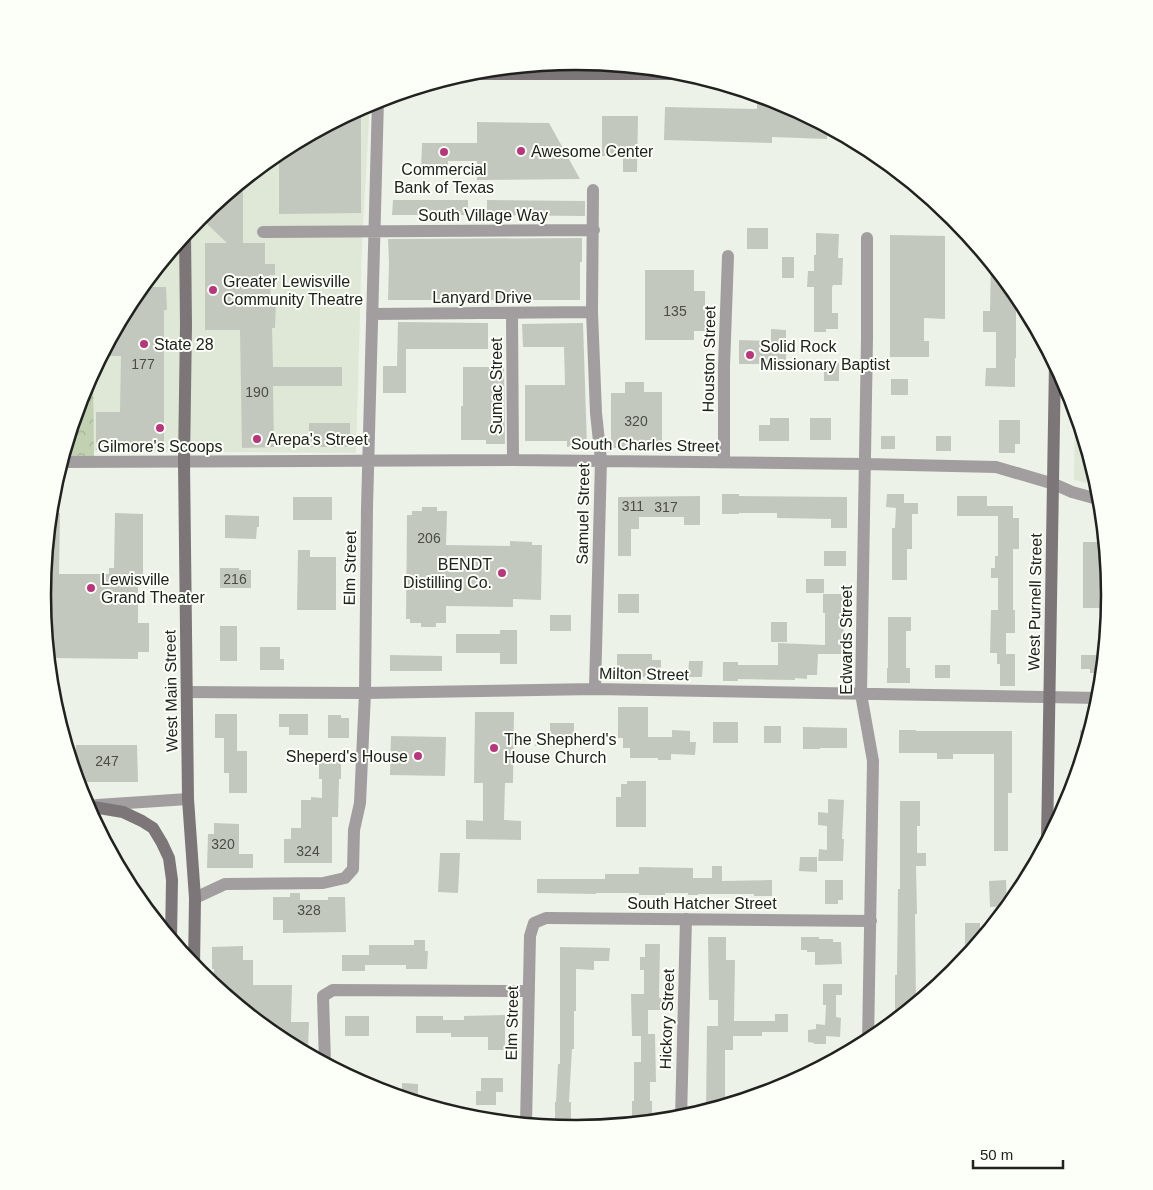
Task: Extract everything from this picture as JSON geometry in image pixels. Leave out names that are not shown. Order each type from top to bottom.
[{"type":"main road","points":[[527,72],[596,71]]},
{"type":"main road","name":"West Main Street","points":[[185,246],[184,462],[188,799],[195,898],[194,954]]},
{"type":"main road","name":"West Purnell Street","points":[[1047,828],[1055,378]]},
{"type":"main road","points":[[96,808],[123,812],[153,828],[168,858],[172,880],[172,929]]},
{"type":"street","name":"Elm Street","points":[[195,898],[225,884],[323,883],[345,878],[353,869],[354,830],[360,803],[365,693],[368,460],[378,109]]},
{"type":"street","name":"Samuel Street","points":[[593,190],[592,312],[596,413],[601,460],[595,689]]},
{"type":"street","name":"South Village Way","points":[[263,232],[594,230]]},
{"type":"street","name":"Edwards Street","points":[[867,238],[861,694],[873,761],[868,1032]]},
{"type":"street","name":"Houston Street","points":[[724,462],[724,366],[728,256]]},
{"type":"street","name":"Lanyard Drive","points":[[372,314],[592,312]]},
{"type":"street","name":"Sumac Street","points":[[512,313],[513,460]]},
{"type":"street","name":"South Charles Street","points":[[68,462],[601,460],[996,467],[1093,498]]},
{"type":"street","name":"Milton Street","points":[[187,692],[365,693],[595,689],[1092,698]]},
{"type":"street","points":[[95,805],[188,799]]},
{"type":"street","name":"South Hatcher Street","points":[[534,923],[546,918],[714,918],[871,921]]},
{"type":"street","name":"Hickory Street","points":[[681,1109],[686,919]]},
{"type":"street","name":"Elm Street","points":[[526,1118],[530,936],[534,923]]},
{"type":"street","points":[[325,1056],[323,996],[332,990],[529,991]]},
{"type":"shaded area","points":[[369,113],[362,242],[356,453],[71,451],[91,394],[105,363],[140,303],[182,249],[230,200],[257,178],[314,140]]},
{"type":"shaded area","points":[[1075,428],[1090,484],[1074,480]]},
{"type":"green space","points":[[93,389],[94,462],[68,462],[79,426]]},
{"type":"building","points":[[757,102],[778,110],[827,134],[827,139],[772,137],[772,143],[664,140],[665,107],[757,109]]},
{"type":"building","points":[[361,116],[361,213],[279,214],[279,162],[314,140]]},
{"type":"building","points":[[602,116],[638,116],[637,172],[623,172],[623,156],[602,156]]},
{"type":"building","name":"Awesome Center","points":[[477,122],[549,123],[580,179],[477,180],[477,161],[448,161],[448,172],[421,171],[422,143],[477,143]]},
{"type":"building","points":[[243,189],[243,243],[265,243],[265,264],[275,264],[275,275],[269,275],[271,298],[276,301],[275,328],[272,328],[273,367],[342,367],[342,386],[273,386],[274,447],[242,448],[240,330],[205,330],[205,243],[227,243],[206,223]]},
{"type":"building","points":[[393,200],[468,200],[468,215],[392,215]]},
{"type":"building","points":[[487,200],[585,201],[585,216],[487,215]]},
{"type":"building","points":[[747,228],[768,228],[768,249],[747,249]]},
{"type":"building","points":[[816,233],[839,234],[838,258],[843,258],[842,285],[833,285],[832,287],[832,313],[838,313],[838,329],[826,329],[826,332],[814,332],[814,287],[807,287],[808,271],[814,271]]},
{"type":"building","points":[[890,235],[945,236],[945,319],[924,318],[924,341],[929,341],[929,357],[890,357]]},
{"type":"building","points":[[582,238],[580,300],[388,300],[388,239]]},
{"type":"building","points":[[782,257],[794,257],[794,278],[782,278]]},
{"type":"building","points":[[645,270],[694,270],[694,291],[705,291],[705,331],[694,331],[694,340],[645,340]]},
{"type":"building","points":[[991,272],[1016,308],[1015,387],[985,386],[986,368],[996,368],[996,332],[983,332],[983,311],[990,311]]},
{"type":"building","points":[[151,287],[166,287],[167,310],[164,310],[164,451],[96,450],[96,412],[120,412],[121,356],[109,356],[140,303]]},
{"type":"building","points":[[398,322],[488,323],[488,349],[406,349],[406,393],[383,393],[383,366],[397,366]]},
{"type":"building","points":[[583,323],[587,446],[567,447],[567,441],[525,441],[525,385],[565,385],[564,347],[523,347],[522,324]]},
{"type":"building","points":[[771,329],[786,330],[786,368],[765,367],[765,364],[739,364],[739,340],[771,341]]},
{"type":"building","points":[[824,363],[839,363],[839,381],[824,381]]},
{"type":"building","points":[[463,367],[504,367],[505,444],[486,444],[486,440],[461,440]]},
{"type":"building","points":[[891,379],[908,379],[908,395],[891,395]]},
{"type":"building","points":[[625,382],[644,382],[644,392],[662,392],[662,448],[611,448],[611,393],[625,393]]},
{"type":"building","points":[[770,418],[789,418],[789,441],[759,441],[759,425],[770,425]]},
{"type":"building","points":[[810,418],[831,418],[831,440],[810,440]]},
{"type":"building","points":[[999,420],[1020,420],[1020,444],[1015,444],[1015,453],[999,453]]},
{"type":"building","points":[[309,423],[350,423],[350,447],[309,447]]},
{"type":"building","points":[[881,436],[895,436],[895,449],[881,449]]},
{"type":"building","points":[[936,436],[951,436],[951,451],[936,451]]},
{"type":"building","points":[[722,494],[739,494],[739,496],[847,497],[847,528],[831,528],[831,519],[777,518],[777,513],[722,514]]},
{"type":"building","points":[[887,494],[904,494],[904,503],[918,503],[918,514],[912,514],[912,549],[907,549],[907,580],[892,580],[892,528],[895,528],[896,508],[886,507]]},
{"type":"building","points":[[700,496],[700,525],[684,525],[684,517],[639,517],[639,529],[631,529],[631,556],[618,556],[618,497]]},
{"type":"building","points":[[957,496],[987,496],[987,506],[1013,506],[1013,518],[1019,518],[1019,549],[1013,549],[1015,633],[1006,633],[1006,654],[1015,654],[1015,686],[1000,686],[1000,664],[997,664],[997,653],[990,653],[991,610],[998,610],[998,578],[991,578],[991,568],[995,568],[995,556],[998,556],[998,516],[957,516]]},
{"type":"building","points":[[293,497],[332,497],[332,520],[293,520]]},
{"type":"building","points":[[422,507],[437,507],[437,511],[447,511],[446,545],[510,546],[510,541],[532,542],[532,545],[542,545],[541,600],[513,599],[513,607],[446,606],[446,623],[436,623],[436,627],[421,627],[421,623],[410,623],[410,619],[406,619],[407,515],[412,515],[412,511],[422,511]]},
{"type":"building","name":"Lewisville Grand Theater","points":[[58,513],[60,513],[59,574],[109,574],[109,568],[114,568],[115,513],[143,514],[143,582],[138,582],[138,623],[149,623],[149,652],[138,652],[138,659],[55,658],[51,595],[52,561]]},
{"type":"building","points":[[225,515],[259,516],[256,539],[225,538]]},
{"type":"building","points":[[1083,542],[1099,542],[1102,608],[1083,608]]},
{"type":"building","points":[[298,550],[310,550],[310,557],[336,557],[336,610],[297,610]]},
{"type":"building","points":[[824,551],[846,551],[846,566],[824,566]]},
{"type":"building","points":[[220,568],[251,570],[251,588],[220,588]]},
{"type":"building","points":[[806,579],[824,579],[824,593],[806,593]]},
{"type":"building","points":[[618,594],[639,594],[639,613],[618,613]]},
{"type":"building","points":[[823,594],[843,594],[844,654],[818,654],[817,675],[807,675],[807,679],[738,679],[738,681],[723,681],[723,662],[738,662],[738,665],[778,665],[778,643],[825,645]]},
{"type":"building","points":[[550,615],[571,615],[571,631],[550,631]]},
{"type":"building","points":[[888,617],[911,617],[911,631],[906,631],[906,668],[910,668],[910,683],[887,683]]},
{"type":"building","points":[[771,622],[787,622],[787,642],[771,642]]},
{"type":"building","points":[[220,626],[237,626],[237,661],[220,661]]},
{"type":"building","points":[[500,630],[517,630],[517,664],[500,664],[500,653],[456,653],[456,634],[500,634]]},
{"type":"building","points":[[260,647],[280,647],[280,659],[284,659],[284,670],[260,670]]},
{"type":"building","points":[[617,654],[652,654],[652,660],[661,660],[661,677],[617,677]]},
{"type":"building","points":[[390,655],[442,656],[442,671],[390,671]]},
{"type":"building","points":[[1081,655],[1098,655],[1096,673],[1090,673],[1090,669],[1081,669]]},
{"type":"building","points":[[689,661],[703,661],[702,677],[688,677]]},
{"type":"building","points":[[935,665],[950,665],[950,678],[935,678]]},
{"type":"building","points":[[618,707],[648,707],[648,737],[672,737],[672,730],[690,731],[690,742],[696,742],[695,755],[671,754],[671,760],[630,758],[630,748],[623,748],[623,738],[618,738]]},
{"type":"building","name":"The Shepherd's House Church","points":[[475,712],[514,712],[513,783],[505,783],[504,820],[521,821],[521,840],[466,839],[466,820],[483,821],[483,783],[474,783]]},
{"type":"building","points":[[215,714],[237,714],[237,751],[247,751],[247,793],[229,793],[229,773],[224,773],[224,738],[215,738]]},
{"type":"building","points":[[279,714],[308,714],[308,735],[289,735],[289,727],[279,727]]},
{"type":"building","points":[[328,715],[341,715],[341,718],[349,718],[349,738],[328,738]]},
{"type":"building","points":[[713,722],[738,722],[738,743],[713,743]]},
{"type":"building","points":[[550,723],[574,723],[574,739],[566,739],[566,747],[535,746],[536,733],[550,733]]},
{"type":"building","points":[[764,726],[781,726],[781,743],[764,743]]},
{"type":"building","points":[[803,727],[847,728],[847,748],[803,749]]},
{"type":"building","points":[[899,730],[1012,731],[1012,793],[1008,793],[1008,851],[994,851],[994,754],[953,754],[953,759],[937,759],[937,753],[899,753]]},
{"type":"building","points":[[1080,730],[1084,730],[1084,731],[1080,744]]},
{"type":"building","name":"Sheperd's House","points":[[391,736],[446,737],[445,776],[390,775]]},
{"type":"building","points":[[76,745],[137,745],[138,782],[86,782],[76,754]]},
{"type":"building","points":[[319,762],[341,762],[338,817],[332,817],[332,863],[284,863],[284,839],[291,839],[291,828],[301,828],[301,800],[311,800],[311,797],[322,798],[322,779],[319,779]]},
{"type":"building","points":[[627,781],[646,781],[646,827],[616,827],[616,797],[621,797],[621,784],[627,784]]},
{"type":"building","points":[[828,799],[844,800],[843,861],[818,861],[819,849],[827,850],[827,826],[818,825],[818,812],[828,813]]},
{"type":"building","points":[[900,801],[920,801],[920,826],[917,826],[917,853],[926,853],[926,866],[916,866],[916,996],[895,1013],[898,889],[900,889]]},
{"type":"building","points":[[214,823],[239,824],[239,854],[253,854],[253,868],[207,868],[208,834],[214,834]]},
{"type":"building","points":[[440,853],[460,853],[458,893],[438,892]]},
{"type":"building","points":[[800,857],[817,857],[817,872],[799,871]]},
{"type":"building","points":[[712,866],[722,866],[722,881],[772,880],[772,896],[754,896],[754,894],[688,895],[688,893],[639,895],[639,893],[537,893],[537,879],[605,879],[605,874],[639,874],[639,867],[693,868],[693,878],[712,878]]},
{"type":"building","points":[[825,880],[843,880],[843,900],[838,900],[838,904],[825,904]]},
{"type":"building","points":[[1006,880],[1007,896],[999,906],[990,907],[989,881]]},
{"type":"building","points":[[290,893],[300,893],[300,900],[328,900],[328,897],[345,897],[346,932],[283,933],[283,920],[273,920],[273,897],[290,897]]},
{"type":"building","points":[[965,923],[980,923],[980,930],[967,945],[965,945]]},
{"type":"building","points":[[708,937],[726,937],[726,960],[735,960],[734,1021],[775,1021],[775,1014],[788,1014],[788,1032],[762,1032],[762,1036],[733,1036],[733,1050],[725,1050],[725,1098],[706,1103],[707,1026],[718,1026],[718,1000],[709,1000]]},
{"type":"building","points":[[801,937],[819,937],[819,939],[833,939],[833,942],[841,942],[842,964],[815,965],[815,952],[801,950]]},
{"type":"building","points":[[414,940],[425,940],[425,951],[428,951],[427,969],[406,969],[406,965],[365,965],[365,971],[342,971],[342,955],[369,955],[369,945],[414,945]]},
{"type":"building","points":[[645,944],[660,944],[659,998],[664,998],[664,1010],[648,1010],[648,1034],[655,1034],[656,1082],[650,1082],[652,1115],[632,1117],[634,1062],[641,1062],[641,1036],[632,1036],[631,994],[644,994],[644,970],[640,970],[640,957],[645,957]]},
{"type":"building","points":[[243,946],[243,960],[253,960],[253,985],[292,985],[291,1022],[309,1022],[308,1046],[257,1012],[214,975],[214,969],[212,969],[212,947]]},
{"type":"building","points":[[560,947],[610,948],[609,961],[594,961],[594,970],[576,969],[574,1049],[572,1049],[569,1102],[571,1102],[571,1120],[555,1119],[558,1064],[560,1064]]},
{"type":"building","points":[[823,984],[842,984],[842,995],[836,995],[836,1017],[841,1018],[840,1037],[826,1036],[826,1044],[814,1044],[808,1042],[808,1030],[816,1029],[816,1024],[825,1025],[826,1005],[823,1005]]},
{"type":"building","points":[[505,1015],[505,1050],[488,1050],[488,1037],[451,1037],[451,1033],[416,1033],[416,1016],[443,1016],[443,1020],[464,1020],[464,1016]]},
{"type":"building","points":[[345,1016],[369,1016],[369,1036],[345,1036]]},
{"type":"building","points":[[481,1078],[503,1078],[503,1092],[496,1092],[496,1105],[476,1105],[476,1091],[481,1091]]},
{"type":"building","points":[[402,1083],[418,1084],[418,1095],[402,1090]]},
{"type":"place","name":"Awesome Center","points":[[521,151]]},
{"type":"place","name":"Commercial Bank of Texas","points":[[444,152]]},
{"type":"place","name":"Greater Lewisville Community Theatre","points":[[213,290]]},
{"type":"place","name":"State 28","points":[[144,344]]},
{"type":"place","name":"Solid Rock Missionary Baptist","points":[[750,355]]},
{"type":"place","name":"Gilmore's Scoops","points":[[160,428]]},
{"type":"place","name":"Arepa's Street","points":[[257,439]]},
{"type":"place","name":"BENDT Distilling Co.","points":[[502,573]]},
{"type":"place","name":"Lewisville Grand Theater","points":[[91,588]]},
{"type":"place","name":"The Shepherd's House Church","points":[[494,748]]},
{"type":"place","name":"Sheperd's House","points":[[418,756]]}]
